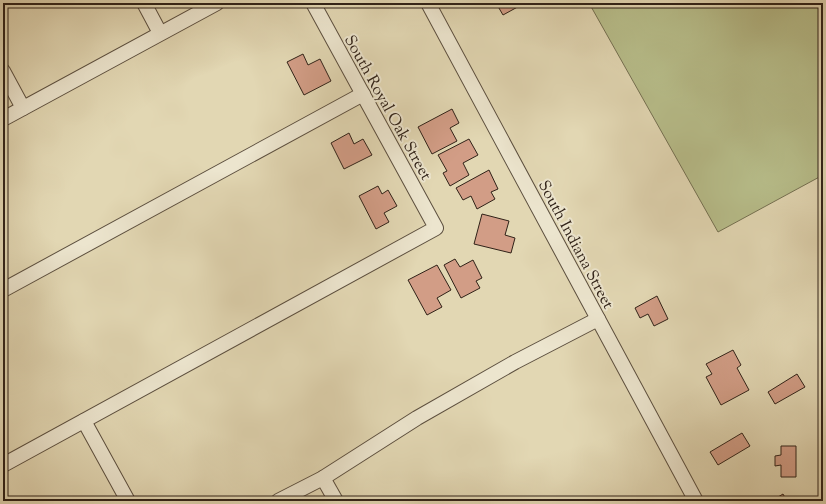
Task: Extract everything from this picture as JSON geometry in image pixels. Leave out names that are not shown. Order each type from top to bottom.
[{"type":"street","points":[[144,3],[160,33]]},
{"type":"street","points":[[3,119],[216,3]]},
{"type":"street","name":"South Royal Oak Street","points":[[84,421],[436,228],[313,3]]},
{"type":"street","name":"South Indiana Street","points":[[428,3],[696,501]]},
{"type":"street","points":[[3,71],[23,108]]},
{"type":"street","points":[[3,290],[363,94]]},
{"type":"street","points":[[278,501],[324,478],[417,418],[516,362],[598,319]]},
{"type":"street","points":[[3,465],[84,421],[128,501]]},
{"type":"street","points":[[324,478],[336,501]]},
{"type":"green space","points":[[589,3],[823,3],[823,175],[718,232]]},
{"type":"building","points":[[496,3],[522,3],[523,4],[503,15]]},
{"type":"building","points":[[303,54],[308,65],[320,59],[331,81],[304,95],[287,62]]},
{"type":"building","points":[[452,109],[459,123],[450,128],[457,141],[432,154],[418,127]]},
{"type":"building","points":[[349,133],[354,144],[363,139],[372,155],[344,169],[331,143]]},
{"type":"building","points":[[469,139],[478,155],[463,163],[469,175],[450,186],[443,173],[447,171],[438,155]]},
{"type":"building","points":[[489,170],[498,189],[491,192],[495,199],[477,209],[471,196],[463,200],[456,188]]},
{"type":"building","points":[[378,186],[382,194],[388,190],[397,206],[384,213],[389,222],[376,229],[359,196]]},
{"type":"building","points":[[482,214],[509,221],[505,235],[515,238],[511,253],[474,244]]},
{"type":"building","points":[[455,259],[460,267],[473,260],[482,278],[476,281],[480,288],[461,298],[444,265]]},
{"type":"building","points":[[437,265],[451,290],[437,298],[442,307],[427,315],[408,280]]},
{"type":"building","points":[[657,296],[668,319],[654,326],[648,314],[640,318],[635,308]]},
{"type":"building","points":[[733,350],[741,365],[737,368],[749,390],[721,405],[706,377],[712,374],[706,364]]},
{"type":"building","points":[[797,374],[805,387],[775,404],[768,392]]},
{"type":"building","points":[[742,433],[750,446],[718,465],[710,452]]},
{"type":"building","points":[[781,446],[796,446],[796,477],[781,477],[781,465],[775,466],[775,456],[781,455]]},
{"type":"building","points":[[783,494],[787,501],[773,501],[773,500]]}]
